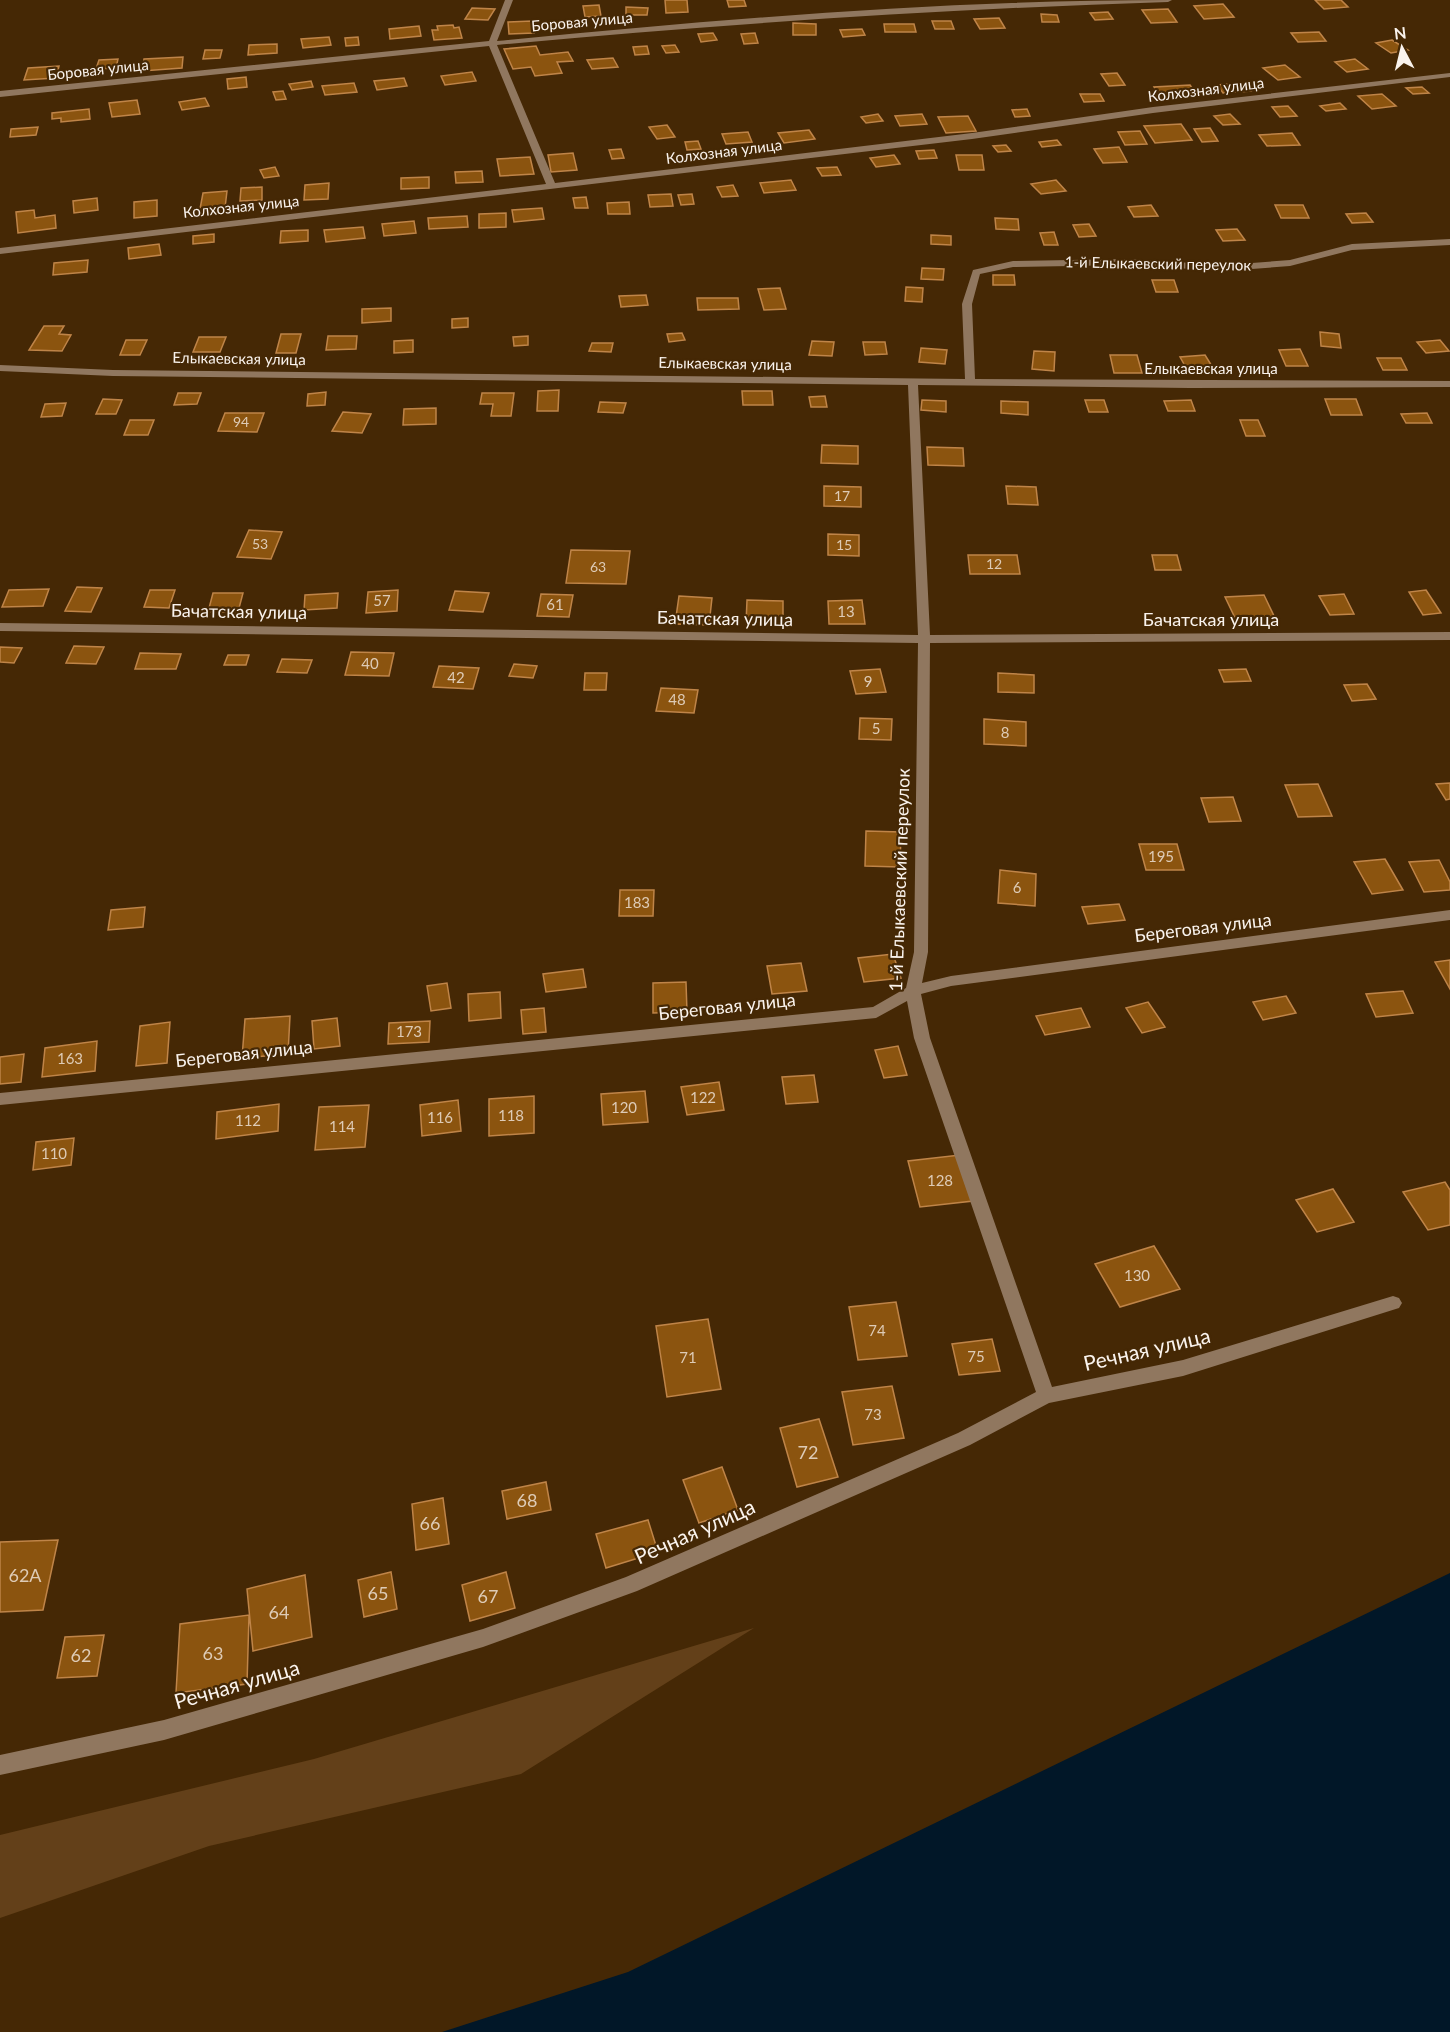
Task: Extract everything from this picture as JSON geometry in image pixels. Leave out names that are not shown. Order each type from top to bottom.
[{"type":"street","points":[[509,0],[492,44],[552,186]]},
{"type":"street","name":"Боровая улица","points":[[0,94],[492,44],[828,15],[1015,4],[1168,0]]},
{"type":"street","name":"Колхозная улица","points":[[0,251],[159,230],[972,136],[1153,110],[1450,75]]},
{"type":"street","name":"1-й Елыкаевский переулок","points":[[970,383],[967,304],[976,272],[1013,264],[1102,262],[1225,268],[1290,263],[1352,247],[1450,242]]},
{"type":"street","name":"Елыкаевская улица","points":[[0,368],[112,372],[970,383],[1450,384]]},
{"type":"street","name":"1-й Елыкаевский переулок","points":[[913,381],[924,639],[921,952],[913,991],[922,1038],[1046,1396]]},
{"type":"street","name":"Бачатская улица","points":[[0,627],[924,639],[1450,636]]},
{"type":"street","name":"Береговая улица","points":[[0,1099],[876,1012],[913,991],[951,981],[1450,915]]},
{"type":"street","name":"Речная улица","points":[[0,1765],[164,1730],[483,1638],[630,1585],[964,1439],[1046,1396],[1183,1368],[1393,1303]]},
{"type":"shaded area","points":[[754,1628],[521,1774],[209,1846],[0,1918],[0,1835],[314,1759]]},
{"type":"water","points":[[1450,1573],[1450,2032],[442,2032],[628,1972]]},
{"type":"building","points":[[665,0],[687,0],[688,12],[666,13]]},
{"type":"building","points":[[727,0],[744,0],[746,6],[729,7]]},
{"type":"building","points":[[1315,0],[1341,0],[1348,7],[1324,9]]},
{"type":"building","points":[[1223,4],[1234,17],[1204,19],[1194,6]]},
{"type":"building","points":[[599,5],[601,16],[585,17],[583,6]]},
{"type":"building","points":[[626,7],[648,8],[647,15],[626,15]]},
{"type":"building","points":[[472,8],[495,9],[488,20],[465,19]]},
{"type":"building","points":[[1168,9],[1177,22],[1151,23],[1142,10]]},
{"type":"building","points":[[1108,12],[1113,19],[1095,20],[1090,13]]},
{"type":"building","points":[[1041,14],[1057,15],[1059,22],[1042,22]]},
{"type":"building","points":[[999,18],[1005,28],[980,29],[974,19]]},
{"type":"building","points":[[532,21],[534,33],[509,34],[508,22]]},
{"type":"building","points":[[932,21],[951,21],[954,29],[935,29]]},
{"type":"building","points":[[793,23],[816,24],[816,35],[793,35]]},
{"type":"building","points":[[884,24],[914,24],[916,32],[885,32]]},
{"type":"building","points":[[453,25],[454,28],[459,27],[462,38],[434,40],[432,30],[438,30],[437,26]]},
{"type":"building","points":[[419,26],[421,36],[390,39],[389,29]]},
{"type":"building","points":[[862,29],[865,35],[843,37],[840,30]]},
{"type":"building","points":[[1319,32],[1326,41],[1298,42],[1291,33]]},
{"type":"building","points":[[713,33],[717,40],[701,42],[698,34]]},
{"type":"building","points":[[755,33],[758,43],[744,44],[741,34]]},
{"type":"building","points":[[329,37],[331,45],[303,48],[301,39]]},
{"type":"building","points":[[358,37],[359,45],[346,46],[345,38]]},
{"type":"building","points":[[1392,40],[1408,50],[1391,53],[1376,43]]},
{"type":"building","points":[[277,44],[277,53],[248,55],[249,45]]},
{"type":"building","points":[[675,45],[679,52],[666,53],[662,46]]},
{"type":"building","points":[[536,46],[540,55],[568,52],[573,61],[557,62],[562,73],[535,76],[531,67],[513,69],[504,49]]},
{"type":"building","points":[[647,46],[649,54],[635,55],[633,47]]},
{"type":"building","points":[[205,50],[222,50],[220,58],[203,59]]},
{"type":"building","points":[[183,57],[182,68],[142,71],[144,59]]},
{"type":"building","points":[[613,58],[618,67],[592,69],[587,60]]},
{"type":"building","points":[[118,59],[116,68],[96,69],[99,60]]},
{"type":"building","points":[[1355,59],[1368,69],[1347,72],[1335,62]]},
{"type":"building","points":[[1285,65],[1300,77],[1278,80],[1263,68]]},
{"type":"building","points":[[59,66],[56,78],[24,80],[28,68]]},
{"type":"building","points":[[472,72],[476,81],[445,85],[441,76]]},
{"type":"building","points":[[1117,73],[1125,85],[1109,86],[1101,74]]},
{"type":"building","points":[[246,77],[247,87],[228,89],[227,79]]},
{"type":"building","points":[[404,78],[407,86],[377,90],[374,81]]},
{"type":"building","points":[[311,81],[313,87],[292,90],[289,84]]},
{"type":"building","points":[[354,83],[357,92],[325,95],[322,86]]},
{"type":"building","points":[[1245,83],[1251,91],[1223,93],[1217,85]]},
{"type":"building","points":[[1190,85],[1197,95],[1161,98],[1154,87]]},
{"type":"building","points":[[1422,87],[1429,93],[1413,94],[1406,88]]},
{"type":"building","points":[[283,91],[286,99],[276,100],[273,92]]},
{"type":"building","points":[[1080,94],[1100,94],[1104,101],[1084,102]]},
{"type":"building","points":[[1382,94],[1396,106],[1372,109],[1358,96]]},
{"type":"building","points":[[205,98],[209,106],[182,110],[179,102]]},
{"type":"building","points":[[137,100],[140,114],[112,117],[109,103]]},
{"type":"building","points":[[1340,103],[1346,109],[1326,111],[1320,106]]},
{"type":"building","points":[[1288,106],[1297,116],[1280,117],[1272,107]]},
{"type":"building","points":[[89,109],[90,119],[61,122],[61,118],[52,119],[52,113]]},
{"type":"building","points":[[1027,109],[1030,116],[1015,117],[1012,110]]},
{"type":"building","points":[[878,114],[883,121],[866,123],[861,117]]},
{"type":"building","points":[[922,114],[927,124],[900,126],[895,116]]},
{"type":"building","points":[[1230,114],[1240,124],[1223,125],[1214,116]]},
{"type":"building","points":[[968,116],[976,131],[946,133],[938,117]]},
{"type":"building","points":[[1181,124],[1192,140],[1155,143],[1144,126]]},
{"type":"building","points":[[667,125],[675,137],[657,139],[649,127]]},
{"type":"building","points":[[38,127],[36,135],[10,137],[11,129]]},
{"type":"building","points":[[1210,128],[1218,141],[1202,142],[1194,129]]},
{"type":"building","points":[[809,130],[815,139],[784,143],[778,133]]},
{"type":"building","points":[[1140,131],[1147,144],[1125,145],[1118,132]]},
{"type":"building","points":[[748,132],[752,142],[726,144],[722,134]]},
{"type":"building","points":[[1292,133],[1300,145],[1267,146],[1259,135]]},
{"type":"building","points":[[1057,140],[1061,145],[1042,147],[1039,142]]},
{"type":"building","points":[[698,141],[701,149],[687,150],[685,142]]},
{"type":"building","points":[[1006,145],[1011,151],[998,152],[993,146]]},
{"type":"building","points":[[1119,147],[1127,162],[1103,163],[1094,149]]},
{"type":"building","points":[[621,149],[624,158],[612,159],[609,150]]},
{"type":"building","points":[[934,150],[937,158],[919,159],[916,151]]},
{"type":"building","points":[[573,153],[577,170],[551,172],[548,155]]},
{"type":"building","points":[[894,155],[900,164],[876,167],[870,158]]},
{"type":"building","points":[[956,155],[982,155],[984,170],[959,170]]},
{"type":"building","points":[[530,157],[534,174],[500,176],[497,159]]},
{"type":"building","points":[[275,167],[279,176],[264,178],[260,170]]},
{"type":"building","points":[[837,167],[841,175],[822,176],[817,168]]},
{"type":"building","points":[[482,171],[483,182],[456,183],[455,172]]},
{"type":"building","points":[[429,177],[429,188],[401,189],[401,178]]},
{"type":"building","points":[[791,180],[796,190],[764,193],[760,183]]},
{"type":"building","points":[[1056,180],[1066,191],[1041,194],[1031,184]]},
{"type":"building","points":[[329,183],[328,199],[304,200],[305,185]]},
{"type":"building","points":[[733,185],[738,196],[722,197],[717,187]]},
{"type":"building","points":[[262,187],[262,200],[240,201],[241,188]]},
{"type":"building","points":[[227,191],[225,208],[200,209],[203,193]]},
{"type":"building","points":[[671,194],[673,206],[650,207],[648,195]]},
{"type":"building","points":[[692,194],[694,204],[681,205],[678,195]]},
{"type":"building","points":[[586,197],[588,208],[575,208],[573,198]]},
{"type":"building","points":[[97,198],[98,210],[74,213],[73,201]]},
{"type":"building","points":[[157,200],[157,216],[134,218],[134,202]]},
{"type":"building","points":[[629,202],[630,214],[608,214],[607,203]]},
{"type":"building","points":[[1151,205],[1158,216],[1134,217],[1128,207]]},
{"type":"building","points":[[1275,205],[1303,205],[1309,218],[1281,218]]},
{"type":"building","points":[[542,208],[544,219],[514,222],[512,210]]},
{"type":"building","points":[[34,210],[35,218],[55,215],[56,228],[18,233],[16,212]]},
{"type":"building","points":[[506,213],[506,227],[479,228],[479,214]]},
{"type":"building","points":[[1366,213],[1373,222],[1352,223],[1346,214]]},
{"type":"building","points":[[467,216],[468,227],[429,229],[428,218]]},
{"type":"building","points":[[995,218],[1018,219],[1019,230],[996,229]]},
{"type":"building","points":[[414,221],[416,233],[384,236],[382,224]]},
{"type":"building","points":[[1089,224],[1096,236],[1079,237],[1073,225]]},
{"type":"building","points":[[363,227],[365,238],[326,242],[324,230]]},
{"type":"building","points":[[1237,229],[1245,240],[1223,241],[1216,230]]},
{"type":"building","points":[[308,230],[308,241],[280,243],[281,231]]},
{"type":"building","points":[[1054,232],[1058,245],[1044,245],[1040,233]]},
{"type":"building","points":[[214,234],[214,242],[193,244],[193,236]]},
{"type":"building","points":[[931,235],[951,236],[951,245],[931,244]]},
{"type":"building","points":[[159,244],[161,255],[129,259],[128,248]]},
{"type":"building","points":[[88,260],[87,272],[53,275],[54,263]]},
{"type":"building","points":[[922,268],[944,269],[943,280],[921,279]]},
{"type":"building","points":[[993,275],[1014,275],[1015,285],[993,285]]},
{"type":"building","points":[[1152,280],[1174,280],[1178,292],[1156,292]]},
{"type":"building","points":[[906,287],[923,288],[922,302],[905,301]]},
{"type":"building","points":[[780,288],[786,309],[764,310],[758,289]]},
{"type":"building","points":[[646,295],[648,305],[621,307],[619,296]]},
{"type":"building","points":[[697,298],[738,298],[739,309],[698,310]]},
{"type":"building","points":[[391,308],[391,321],[362,323],[362,309]]},
{"type":"building","points":[[468,318],[468,327],[452,328],[452,319]]},
{"type":"building","points":[[44,326],[64,326],[59,334],[71,335],[62,351],[29,350]]},
{"type":"building","points":[[1320,332],[1339,334],[1341,348],[1321,346]]},
{"type":"building","points":[[682,333],[685,340],[669,342],[667,334]]},
{"type":"building","points":[[281,334],[301,334],[296,353],[276,353]]},
{"type":"building","points":[[328,336],[357,336],[356,349],[326,350]]},
{"type":"building","points":[[528,336],[528,345],[514,346],[513,337]]},
{"type":"building","points":[[199,337],[226,337],[220,352],[193,352]]},
{"type":"building","points":[[126,340],[147,340],[140,355],[120,355]]},
{"type":"building","points":[[413,340],[413,352],[394,353],[394,341]]},
{"type":"building","points":[[1440,340],[1449,351],[1426,353],[1417,342]]},
{"type":"building","points":[[812,341],[834,342],[832,356],[809,355]]},
{"type":"building","points":[[863,342],[885,342],[887,354],[865,355]]},
{"type":"building","points":[[592,343],[613,343],[611,352],[589,351]]},
{"type":"building","points":[[921,348],[947,350],[945,364],[919,362]]},
{"type":"building","points":[[1300,349],[1308,366],[1286,366],[1279,350]]},
{"type":"building","points":[[1034,351],[1055,352],[1054,371],[1032,369]]},
{"type":"building","points":[[1110,355],[1137,355],[1142,373],[1114,373]]},
{"type":"building","points":[[1205,355],[1215,371],[1189,373],[1180,357]]},
{"type":"building","points":[[1377,358],[1401,358],[1407,370],[1383,370]]},
{"type":"building","points":[[559,390],[558,411],[537,411],[538,391]]},
{"type":"building","points":[[742,391],[772,391],[773,405],[743,405]]},
{"type":"building","points":[[326,392],[325,405],[307,406],[308,394]]},
{"type":"building","points":[[178,393],[201,393],[197,404],[174,405]]},
{"type":"building","points":[[482,393],[514,393],[511,416],[491,416],[493,404],[480,404]]},
{"type":"building","points":[[825,396],[827,407],[811,407],[809,397]]},
{"type":"building","points":[[103,399],[122,400],[116,414],[96,414]]},
{"type":"building","points":[[1325,399],[1356,399],[1362,415],[1331,415]]},
{"type":"building","points":[[922,400],[946,401],[946,412],[921,410]]},
{"type":"building","points":[[1085,400],[1104,400],[1108,412],[1089,412]]},
{"type":"building","points":[[1191,400],[1195,411],[1168,411],[1164,401]]},
{"type":"building","points":[[1001,401],[1028,402],[1028,415],[1001,413]]},
{"type":"building","points":[[600,402],[626,403],[623,413],[598,412]]},
{"type":"building","points":[[66,403],[62,416],[41,417],[45,404]]},
{"type":"building","points":[[436,408],[436,424],[403,425],[404,409]]},
{"type":"building","points":[[343,412],[371,414],[362,433],[332,431]]},
{"type":"building","points":[[225,413],[264,413],[257,432],[218,431]]},
{"type":"building","points":[[1427,413],[1432,423],[1406,423],[1401,414]]},
{"type":"building","points":[[130,420],[154,420],[148,435],[124,435]]},
{"type":"building","points":[[1240,420],[1258,420],[1265,436],[1246,436]]},
{"type":"building","points":[[822,445],[858,446],[858,464],[821,463]]},
{"type":"building","points":[[927,447],[963,448],[964,466],[928,465]]},
{"type":"building","points":[[824,486],[861,487],[861,507],[824,506]]},
{"type":"building","points":[[1006,486],[1036,487],[1038,505],[1008,504]]},
{"type":"building","points":[[249,530],[282,532],[271,559],[237,557]]},
{"type":"building","points":[[828,534],[859,535],[859,556],[828,555]]},
{"type":"building","points":[[571,550],[630,551],[626,584],[566,583]]},
{"type":"building","points":[[968,555],[1017,555],[1020,574],[970,574]]},
{"type":"building","points":[[1152,555],[1177,555],[1181,570],[1155,570]]},
{"type":"building","points":[[77,587],[102,588],[91,612],[65,611]]},
{"type":"building","points":[[49,589],[43,606],[2,607],[9,590]]},
{"type":"building","points":[[150,590],[175,590],[169,608],[144,607]]},
{"type":"building","points":[[398,590],[397,611],[366,613],[368,592]]},
{"type":"building","points":[[1426,590],[1441,613],[1423,615],[1409,592]]},
{"type":"building","points":[[455,591],[489,593],[483,612],[449,610]]},
{"type":"building","points":[[213,593],[243,593],[238,612],[208,612]]},
{"type":"building","points":[[338,593],[337,608],[304,610],[305,595]]},
{"type":"building","points":[[541,594],[573,595],[569,617],[537,616]]},
{"type":"building","points":[[1344,594],[1354,614],[1330,615],[1319,596]]},
{"type":"building","points":[[1264,595],[1276,620],[1237,622],[1225,597]]},
{"type":"building","points":[[679,596],[712,598],[709,625],[675,624]]},
{"type":"building","points":[[747,600],[783,601],[783,624],[746,624]]},
{"type":"building","points":[[862,600],[865,624],[829,624],[828,601]]},
{"type":"building","points":[[74,646],[104,647],[96,664],[66,663]]},
{"type":"building","points":[[0,647],[22,648],[14,663],[0,662]]},
{"type":"building","points":[[351,652],[394,653],[389,676],[345,675]]},
{"type":"building","points":[[140,653],[181,654],[176,669],[135,669]]},
{"type":"building","points":[[228,655],[249,655],[246,665],[224,665]]},
{"type":"building","points":[[282,659],[312,660],[307,673],[277,672]]},
{"type":"building","points":[[514,664],[537,666],[533,678],[509,676]]},
{"type":"building","points":[[439,666],[479,668],[473,689],[433,687]]},
{"type":"building","points":[[880,669],[886,692],[856,694],[850,671]]},
{"type":"building","points":[[1246,669],[1251,681],[1224,682],[1219,670]]},
{"type":"building","points":[[585,673],[607,673],[606,690],[584,690]]},
{"type":"building","points":[[998,673],[1034,675],[1034,693],[998,692]]},
{"type":"building","points":[[1367,684],[1376,699],[1352,701],[1344,685]]},
{"type":"building","points":[[661,688],[698,690],[694,713],[656,711]]},
{"type":"building","points":[[860,718],[892,719],[891,740],[859,739]]},
{"type":"building","points":[[984,719],[1026,722],[1026,746],[984,744]]},
{"type":"building","points":[[1450,783],[1450,799],[1446,800],[1436,784]]},
{"type":"building","points":[[1318,784],[1332,816],[1298,817],[1285,785]]},
{"type":"building","points":[[1233,797],[1241,821],[1209,822],[1201,798]]},
{"type":"building","points":[[866,831],[901,832],[900,867],[865,866]]},
{"type":"building","points":[[1139,844],[1177,844],[1184,870],[1146,870]]},
{"type":"building","points":[[1385,859],[1403,890],[1372,894],[1354,862]]},
{"type":"building","points":[[1439,860],[1450,882],[1450,890],[1424,892],[1409,862]]},
{"type":"building","points":[[1000,870],[1036,874],[1035,906],[998,903]]},
{"type":"building","points":[[620,890],[654,890],[653,916],[619,916]]},
{"type":"building","points":[[1119,904],[1125,920],[1088,924],[1082,907]]},
{"type":"building","points":[[145,907],[143,927],[108,930],[111,910]]},
{"type":"building","points":[[893,954],[901,978],[864,982],[858,958]]},
{"type":"building","points":[[1450,960],[1450,989],[1435,962]]},
{"type":"building","points":[[801,963],[807,991],[772,994],[767,966]]},
{"type":"building","points":[[583,969],[586,987],[546,992],[543,974]]},
{"type":"building","points":[[686,982],[687,1012],[653,1013],[653,983]]},
{"type":"building","points":[[447,983],[451,1008],[431,1011],[427,986]]},
{"type":"building","points":[[1403,991],[1413,1013],[1376,1017],[1366,994]]},
{"type":"building","points":[[500,992],[501,1018],[469,1021],[468,994]]},
{"type":"building","points":[[1286,996],[1296,1013],[1263,1020],[1253,1002]]},
{"type":"building","points":[[1148,1002],[1165,1027],[1142,1033],[1126,1008]]},
{"type":"building","points":[[544,1008],[546,1032],[523,1034],[521,1010]]},
{"type":"building","points":[[1081,1008],[1090,1027],[1045,1035],[1036,1016]]},
{"type":"building","points":[[290,1016],[288,1054],[242,1058],[245,1019]]},
{"type":"building","points":[[337,1018],[340,1046],[314,1049],[312,1021]]},
{"type":"building","points":[[430,1021],[429,1042],[388,1044],[389,1023]]},
{"type":"building","points":[[170,1022],[167,1063],[136,1066],[140,1026]]},
{"type":"building","points":[[97,1041],[95,1071],[42,1077],[45,1048]]},
{"type":"building","points":[[898,1046],[907,1075],[884,1078],[875,1050]]},
{"type":"building","points":[[24,1054],[21,1082],[0,1084],[0,1057]]},
{"type":"building","points":[[814,1075],[818,1102],[786,1104],[782,1077]]},
{"type":"building","points":[[719,1082],[724,1110],[687,1115],[681,1087]]},
{"type":"building","points":[[645,1091],[648,1122],[603,1125],[601,1094]]},
{"type":"building","points":[[534,1096],[534,1133],[489,1136],[489,1099]]},
{"type":"building","points":[[458,1100],[461,1131],[422,1136],[420,1105]]},
{"type":"building","points":[[279,1104],[278,1131],[216,1139],[217,1112]]},
{"type":"building","points":[[369,1105],[365,1147],[315,1150],[319,1107]]},
{"type":"building","points":[[74,1138],[71,1165],[33,1170],[36,1142]]},
{"type":"building","points":[[960,1155],[973,1201],[920,1207],[908,1161]]},
{"type":"building","points":[[1445,1182],[1450,1190],[1450,1225],[1428,1230],[1403,1192]]},
{"type":"building","points":[[1333,1189],[1354,1222],[1317,1232],[1296,1200]]},
{"type":"building","points":[[1154,1246],[1180,1289],[1120,1307],[1095,1264]]},
{"type":"building","points":[[896,1302],[907,1356],[858,1360],[849,1307]]},
{"type":"building","points":[[708,1319],[721,1389],[667,1397],[656,1326]]},
{"type":"building","points":[[992,1339],[1000,1371],[959,1375],[952,1344]]},
{"type":"building","points":[[892,1386],[904,1438],[853,1445],[842,1392]]},
{"type":"building","points":[[819,1419],[838,1477],[797,1487],[780,1428]]},
{"type":"building","points":[[722,1467],[738,1510],[699,1523],[683,1480]]},
{"type":"building","points":[[546,1482],[551,1510],[507,1519],[502,1491]]},
{"type":"building","points":[[443,1498],[449,1544],[416,1550],[412,1504]]},
{"type":"building","points":[[648,1520],[658,1552],[606,1568],[596,1534]]},
{"type":"building","points":[[58,1540],[43,1610],[0,1612],[0,1542]]},
{"type":"building","points":[[391,1572],[397,1609],[364,1617],[358,1580]]},
{"type":"building","points":[[506,1572],[515,1608],[470,1621],[462,1585]]},
{"type":"building","points":[[305,1575],[312,1637],[253,1651],[247,1589]]},
{"type":"building","points":[[249,1615],[247,1684],[176,1693],[180,1624]]},
{"type":"building","points":[[104,1635],[97,1676],[57,1678],[65,1637]]}]
